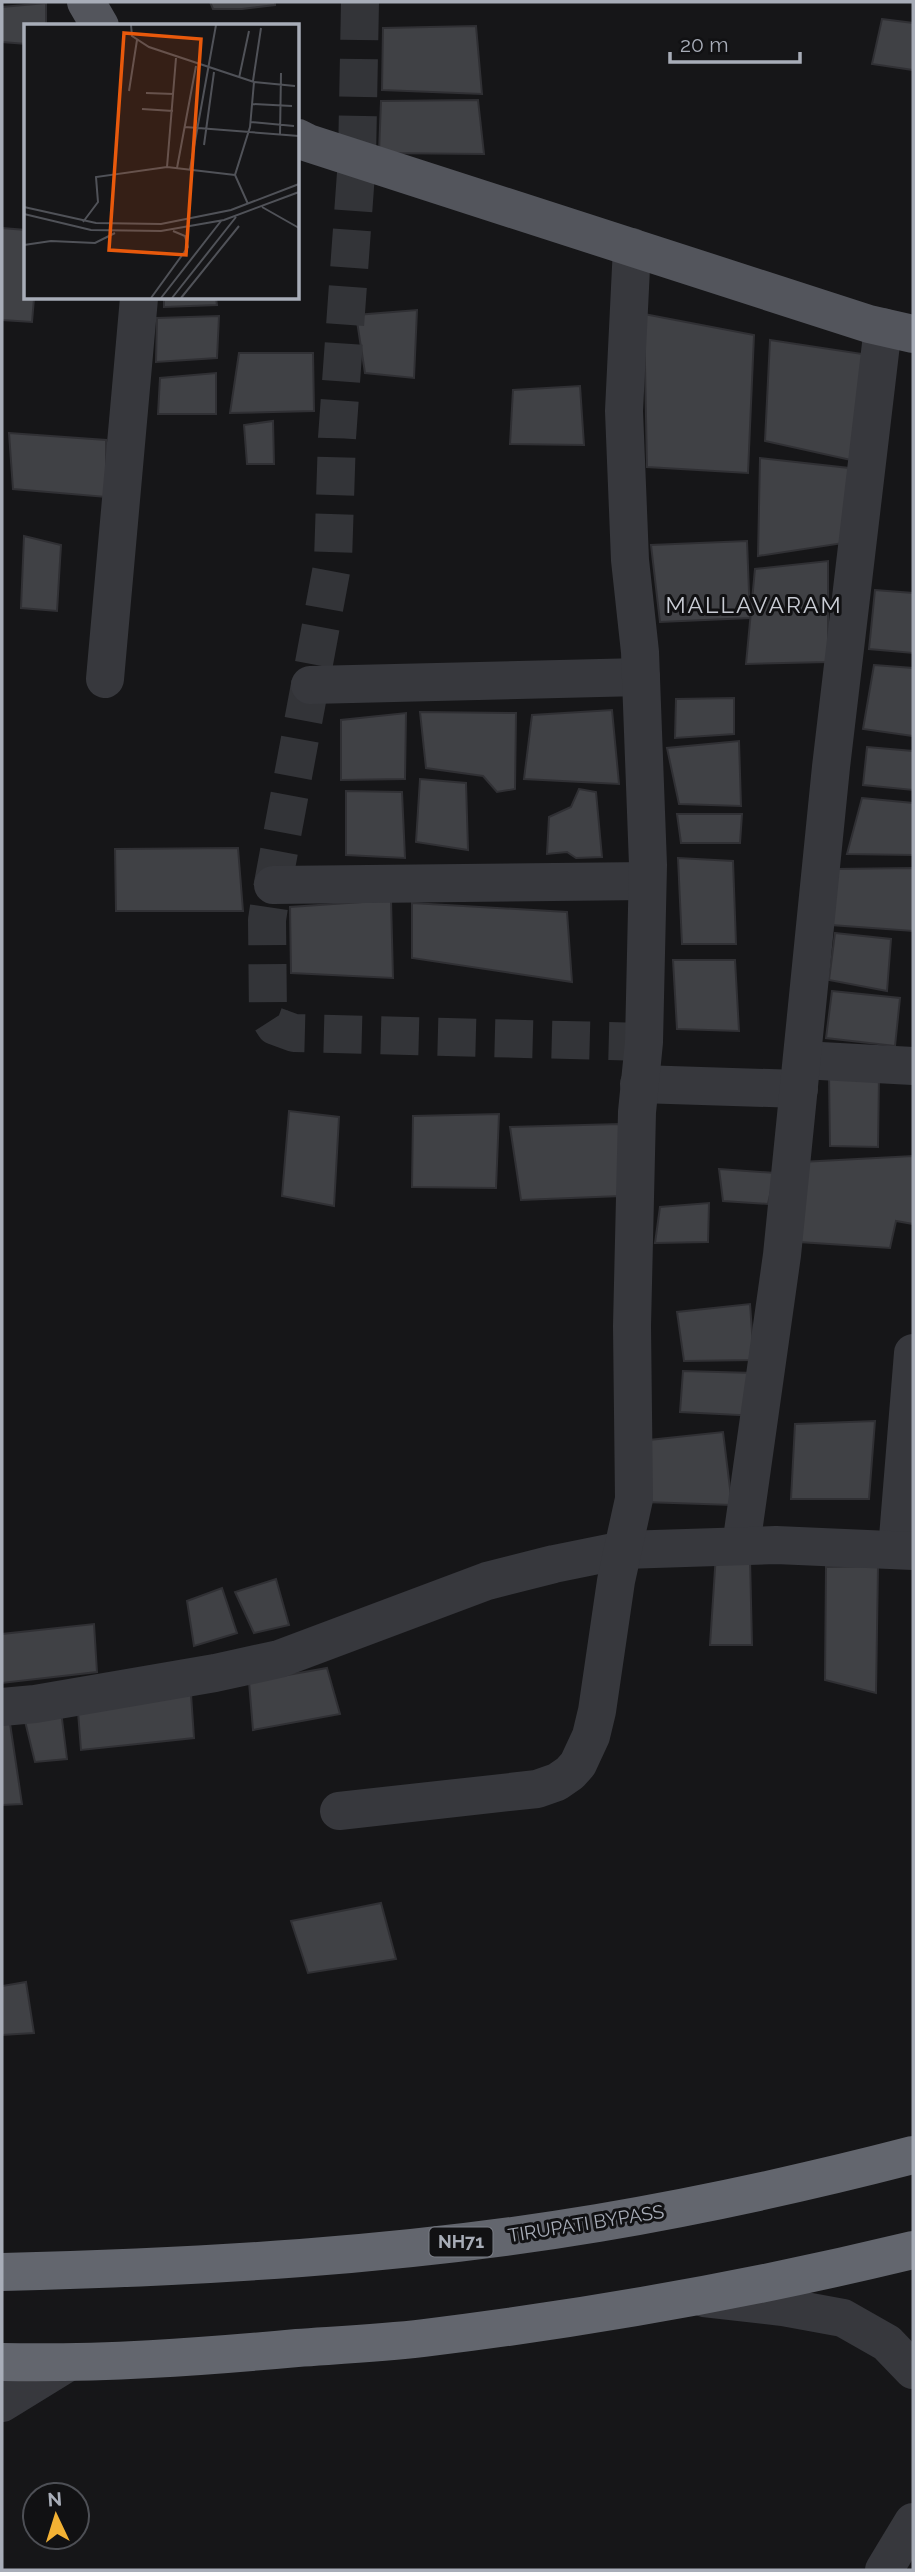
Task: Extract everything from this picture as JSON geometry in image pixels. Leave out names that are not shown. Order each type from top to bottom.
[{"type":"highway","name":"TIRUPATI BYPASS","points":[[2,2272],[163,2268],[311,2258],[461,2242],[596,2223],[770,2190],[913,2155]]},
{"type":"highway","points":[[2,2362],[67,2363],[150,2359],[423,2338],[603,2312],[820,2273],[913,2250]]},
{"type":"main road","points":[[86,2],[99,24]]},
{"type":"main road","points":[[299,138],[898,331]]},
{"type":"street","points":[[340,1811],[537,1788],[557,1782],[570,1773],[587,1748],[594,1724],[634,1499],[632,1326],[639,1084],[644,1042],[647,881],[641,677],[630,561],[624,411],[632,247]]},
{"type":"street","points":[[105,680],[139,299]]},
{"type":"street","points":[[741,1546],[782,1255],[831,767],[898,331]]},
{"type":"street","points":[[310,685],[641,677]]},
{"type":"street","points":[[273,885],[647,881]]},
{"type":"street","points":[[639,1084],[913,1066]]},
{"type":"street","points":[[2,1707],[35,1704],[215,1673],[279,1659],[487,1581],[623,1550],[776,1545],[905,1550],[913,1353]]},
{"type":"street","points":[[691,2296],[783,2307],[843,2318],[887,2343],[913,2370]]},
{"type":"street","points":[[2,2403],[67,2363]]},
{"type":"street","points":[[884,2570],[913,2522]]},
{"type":"building","points":[[210,2],[275,2],[275,5],[213,9]]},
{"type":"building","points":[[46,3],[46,24],[24,24],[24,44],[2,42],[2,7]]},
{"type":"building","points":[[882,19],[913,23],[913,70],[872,64]]},
{"type":"building","points":[[476,26],[482,94],[382,90],[383,28]]},
{"type":"building","points":[[478,100],[484,154],[379,153],[381,101]]},
{"type":"building","points":[[2,228],[24,230],[24,299],[34,299],[32,322],[2,320]]},
{"type":"building","points":[[164,299],[216,299],[217,305],[164,307]]},
{"type":"building","points":[[417,310],[414,378],[365,373],[356,315]]},
{"type":"building","points":[[644,314],[754,335],[748,473],[647,467]]},
{"type":"building","points":[[219,316],[217,358],[156,362],[157,318]]},
{"type":"building","points":[[770,340],[869,355],[860,462],[765,441]]},
{"type":"building","points":[[239,353],[313,353],[314,411],[230,413]]},
{"type":"building","points":[[216,373],[216,414],[158,414],[160,378]]},
{"type":"building","points":[[580,386],[584,445],[510,444],[513,390]]},
{"type":"building","points":[[273,421],[274,464],[247,464],[244,425]]},
{"type":"building","points":[[9,433],[106,440],[106,497],[13,489]]},
{"type":"building","points":[[760,458],[849,468],[850,542],[758,556]]},
{"type":"building","points":[[24,536],[61,545],[57,611],[21,608]]},
{"type":"building","points":[[747,541],[750,618],[660,622],[651,545]]},
{"type":"building","points":[[828,561],[828,662],[746,664],[755,569]]},
{"type":"building","points":[[875,590],[913,593],[913,653],[869,649]]},
{"type":"building","points":[[874,665],[913,668],[913,736],[863,729]]},
{"type":"building","points":[[734,698],[734,734],[675,738],[676,699]]},
{"type":"building","points":[[612,710],[619,784],[524,779],[532,715]]},
{"type":"building","points":[[420,712],[516,713],[515,789],[497,792],[483,776],[426,768]]},
{"type":"building","points":[[406,713],[405,779],[341,780],[341,720]]},
{"type":"building","points":[[739,741],[741,806],[679,804],[667,748]]},
{"type":"building","points":[[867,747],[913,751],[913,790],[863,785]]},
{"type":"building","points":[[420,779],[466,783],[468,850],[416,842]]},
{"type":"building","points":[[579,789],[596,792],[602,857],[576,858],[567,852],[547,854],[549,817],[571,807]]},
{"type":"building","points":[[346,791],[402,792],[405,858],[346,855]]},
{"type":"building","points":[[862,798],[913,803],[913,855],[847,854]]},
{"type":"building","points":[[677,814],[742,814],[740,843],[681,843]]},
{"type":"building","points":[[238,848],[243,911],[116,911],[115,849]]},
{"type":"building","points":[[678,858],[733,861],[736,944],[682,944]]},
{"type":"building","points":[[913,868],[913,931],[831,925],[834,869]]},
{"type":"building","points":[[391,900],[393,978],[291,973],[290,907]]},
{"type":"building","points":[[412,903],[567,912],[572,982],[412,958]]},
{"type":"building","points":[[835,933],[891,939],[887,991],[829,980]]},
{"type":"building","points":[[673,960],[735,960],[739,1031],[677,1029]]},
{"type":"building","points":[[832,991],[900,998],[895,1046],[826,1038]]},
{"type":"building","points":[[829,1074],[879,1075],[878,1147],[830,1146]]},
{"type":"building","points":[[289,1111],[339,1117],[334,1206],[282,1196]]},
{"type":"building","points":[[499,1114],[496,1188],[412,1187],[413,1116]]},
{"type":"building","points":[[620,1124],[621,1196],[521,1200],[510,1127]]},
{"type":"building","points":[[913,1156],[913,1224],[896,1221],[890,1248],[799,1242],[801,1162]]},
{"type":"building","points":[[719,1169],[775,1173],[768,1204],[723,1201]]},
{"type":"building","points":[[709,1203],[708,1242],[655,1243],[660,1207]]},
{"type":"building","points":[[750,1304],[754,1360],[684,1361],[677,1312]]},
{"type":"building","points":[[683,1371],[754,1373],[758,1416],[680,1412]]},
{"type":"building","points":[[875,1421],[869,1499],[791,1499],[795,1424]]},
{"type":"building","points":[[723,1432],[732,1505],[644,1502],[640,1441]]},
{"type":"building","points":[[716,1554],[750,1559],[752,1645],[710,1645]]},
{"type":"building","points":[[878,1566],[876,1693],[825,1680],[826,1567]]},
{"type":"building","points":[[276,1579],[289,1625],[254,1633],[235,1592]]},
{"type":"building","points":[[222,1588],[237,1633],[194,1646],[187,1601]]},
{"type":"building","points":[[94,1624],[97,1672],[2,1683],[2,1634]]},
{"type":"building","points":[[327,1668],[340,1714],[253,1730],[249,1682]]},
{"type":"building","points":[[191,1694],[194,1738],[81,1750],[78,1712]]},
{"type":"building","points":[[8,1710],[22,1804],[2,1805],[2,1711]]},
{"type":"building","points":[[61,1711],[67,1759],[35,1762],[23,1713]]},
{"type":"building","points":[[381,1903],[396,1959],[308,1973],[291,1921]]},
{"type":"building","points":[[26,1982],[34,2033],[2,2035],[2,1986]]},
{"type":"tunnel","points":[[360,2],[357,159],[337,438],[333,561],[267,920],[268,1015],[275,1026],[294,1033],[644,1042]]},
{"type":"district","name":"MALLAVARAM","points":[[754,605]]}]
